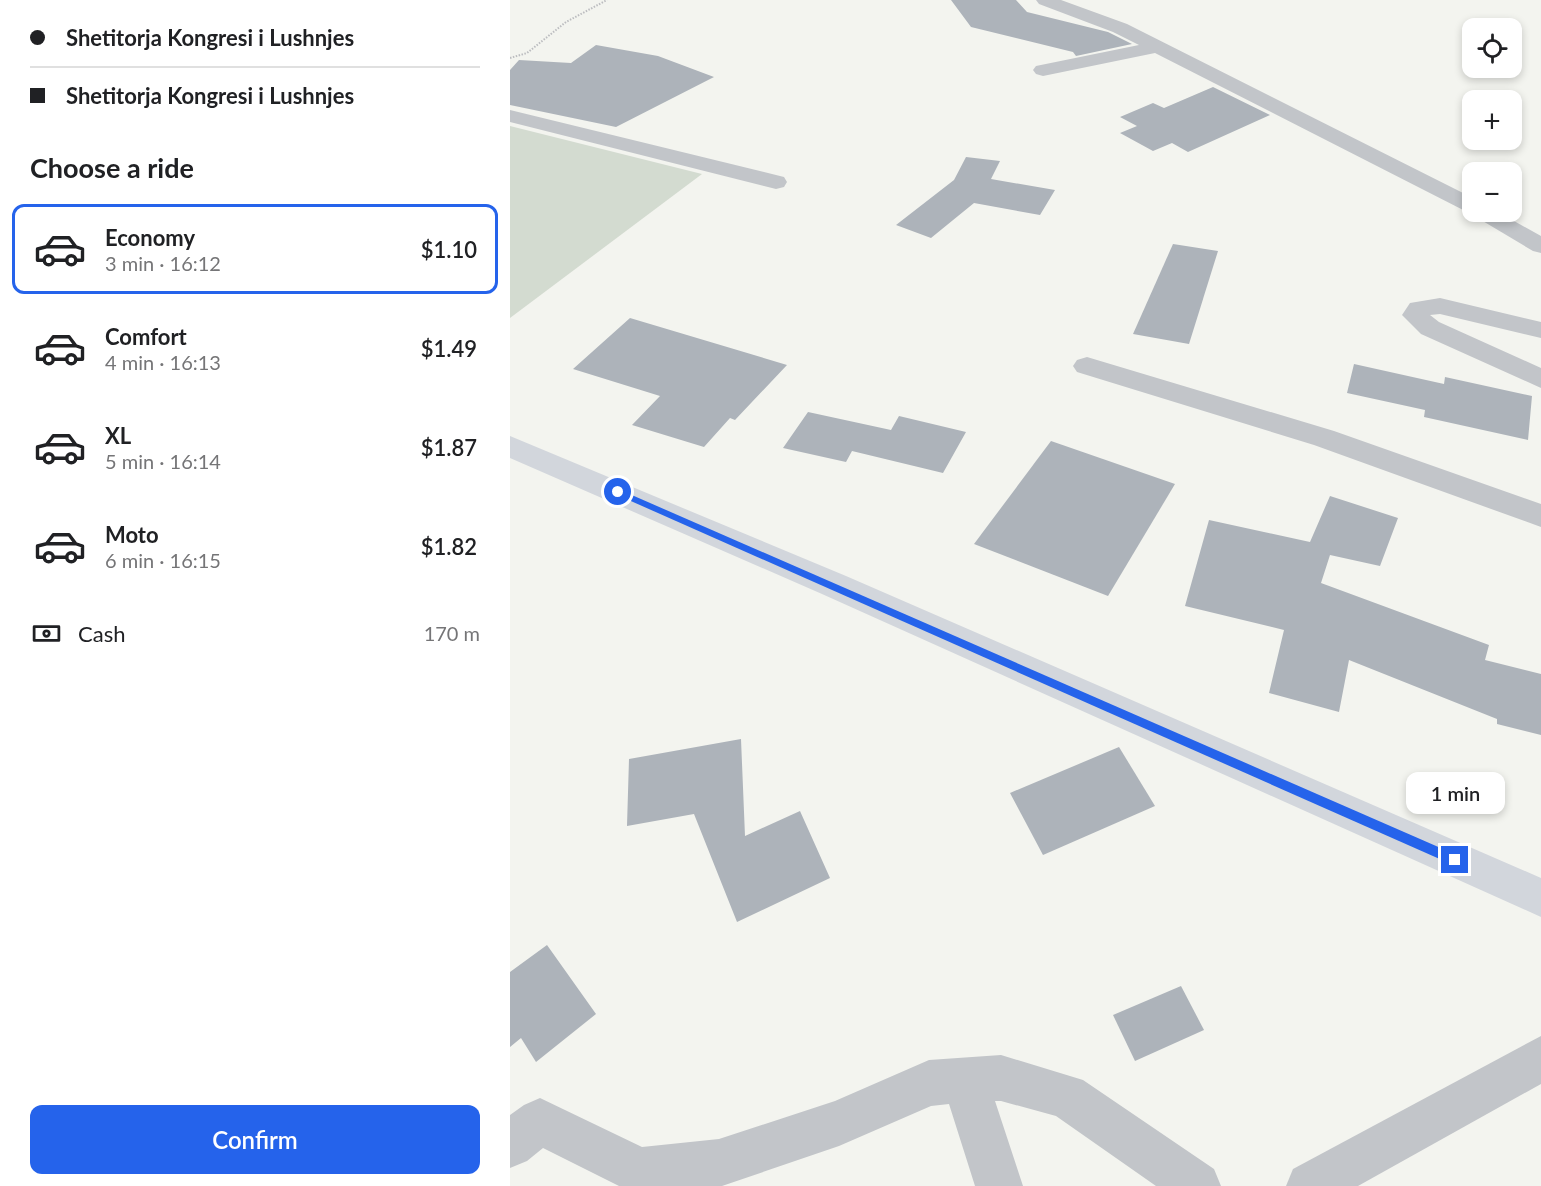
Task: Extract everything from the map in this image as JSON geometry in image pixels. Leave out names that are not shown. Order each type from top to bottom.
[{"type":"main road","points":[[510,446],[845,590],[1541,898]]},
{"type":"street","points":[[1045,0],[1120,28],[1462,201]]},
{"type":"street","points":[[1043,70],[1157,47]]},
{"type":"street","points":[[510,116],[776,182]]},
{"type":"street","points":[[1499,222],[1541,246]]},
{"type":"street","points":[[1541,330],[1440,306],[1419,308],[1414,315],[1430,328],[1541,379]]},
{"type":"street","points":[[1087,366],[1324,438],[1541,516]]},
{"type":"street","points":[[1310,1186],[1541,1059]]},
{"type":"street","points":[[510,1144],[540,1121],[636,1178],[719,1163],[839,1123],[929,1083],[1001,1078],[1067,1096],[1197,1186]]},
{"type":"street","points":[[965,1081],[999,1186]]},
{"type":"path","points":[[510,58],[526,53],[566,22],[607,0]]},
{"type":"shaded area","points":[[510,126],[702,174],[510,318]]},
{"type":"building","points":[[951,0],[1016,0],[1027,12],[1108,32],[1132,44],[1076,56],[1073,52],[971,27]]},
{"type":"building","points":[[596,45],[658,56],[714,77],[616,127],[510,105],[510,70],[519,60],[571,63]]},
{"type":"building","points":[[1213,87],[1270,115],[1188,152],[1172,143],[1153,151],[1120,133],[1137,126],[1120,117],[1153,103],[1164,108]]},
{"type":"building","points":[[966,157],[1000,161],[991,179],[1055,190],[1040,215],[974,203],[931,238],[896,225],[954,180]]},
{"type":"building","points":[[1173,244],[1218,251],[1189,344],[1133,334]]},
{"type":"building","points":[[630,318],[787,365],[735,420],[730,418],[704,447],[632,425],[660,396],[573,369]]},
{"type":"building","points":[[1354,364],[1444,384],[1445,377],[1532,396],[1528,440],[1424,417],[1425,410],[1347,393]]},
{"type":"building","points":[[808,412],[891,430],[899,416],[966,432],[943,473],[852,451],[846,462],[783,448]]},
{"type":"building","points":[[1051,441],[1175,484],[1108,596],[974,544]]},
{"type":"building","points":[[1330,496],[1398,518],[1380,566],[1330,555],[1321,583],[1489,645],[1485,660],[1541,674],[1541,735],[1497,724],[1497,719],[1349,660],[1339,712],[1269,693],[1284,630],[1185,606],[1209,520],[1310,542]]},
{"type":"building","points":[[741,739],[745,836],[800,811],[830,878],[737,922],[694,814],[627,826],[629,759]]},
{"type":"building","points":[[1119,747],[1155,806],[1043,855],[1010,793]]},
{"type":"building","points":[[547,945],[596,1014],[536,1062],[521,1038],[510,1047],[510,972]]},
{"type":"building","points":[[1181,986],[1204,1030],[1135,1061],[1113,1015]]},
{"type":"route","points":[[618,492],[834,585],[1455,860]]}]
